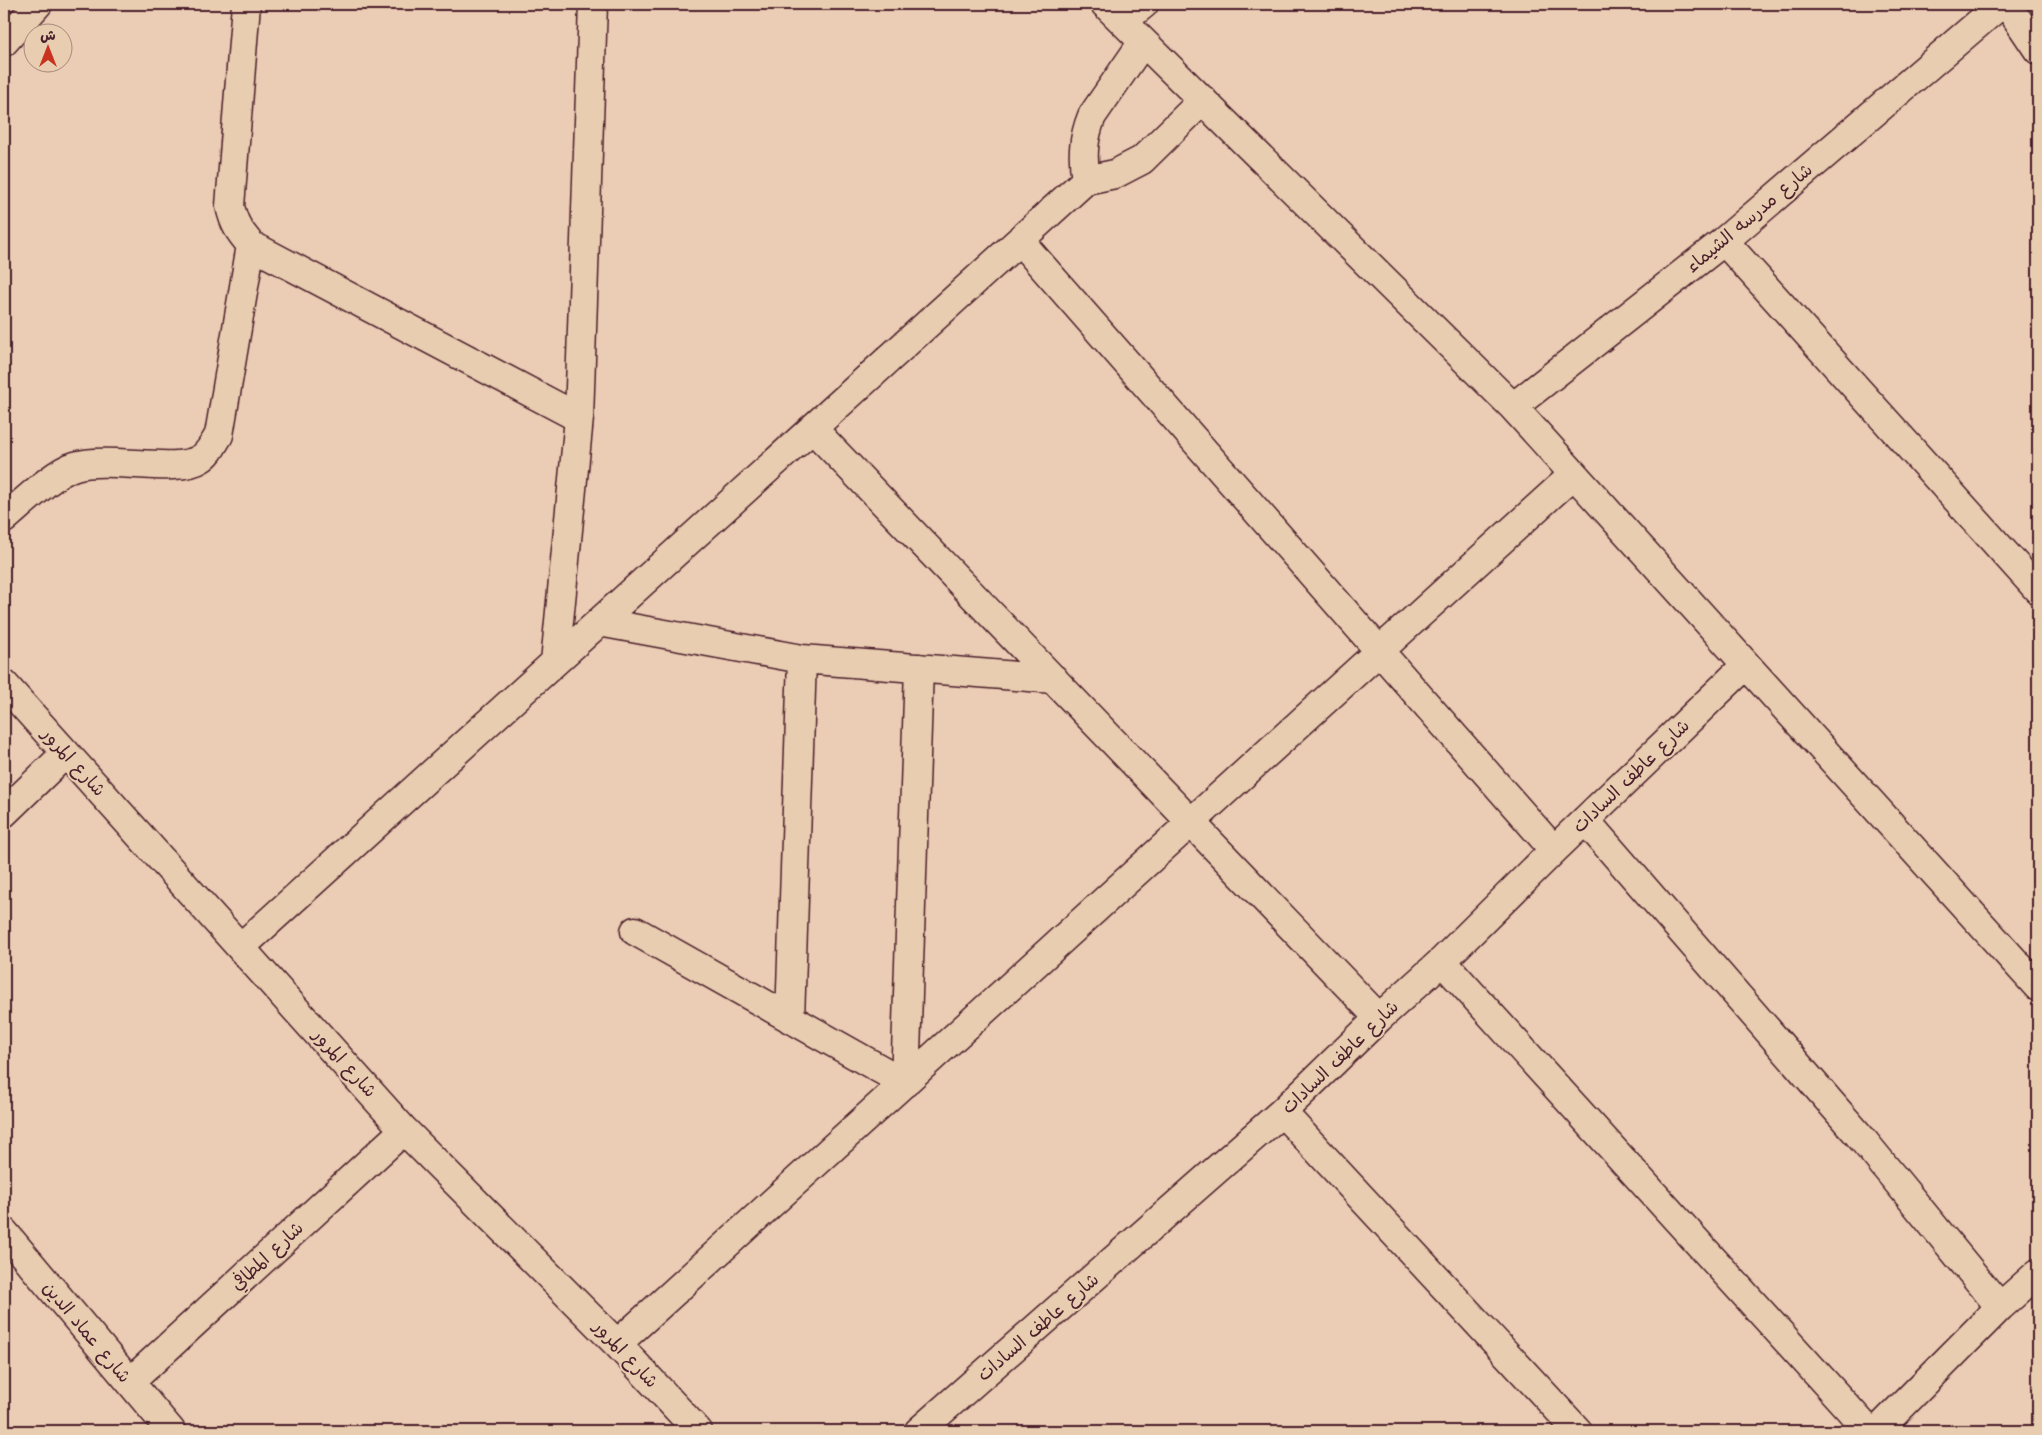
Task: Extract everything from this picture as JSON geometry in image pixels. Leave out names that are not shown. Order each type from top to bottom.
[{"type":"street","points":[[4,42],[38,4]]},
{"type":"street","points":[[246,4],[230,206],[234,224],[252,245],[579,418]]},
{"type":"street","points":[[555,662],[579,418],[593,4]]},
{"type":"street","points":[[1144,4],[1114,13],[1513,407],[1745,666],[2038,988]]},
{"type":"street","name":"شارع مدرسه الشيماء","points":[[1513,407],[1724,241],[2001,4]]},
{"type":"street","points":[[2007,4],[2038,50]]},
{"type":"street","points":[[1086,180],[1083,154],[1087,128],[1092,116],[1143,42]]},
{"type":"street","points":[[242,947],[1086,180],[1115,174],[1142,160],[1203,100]]},
{"type":"street","points":[[1020,241],[1554,850]]},
{"type":"street","points":[[1724,241],[2038,590]]},
{"type":"street","points":[[4,519],[61,473],[74,466],[106,462],[188,465],[202,459],[219,435],[252,245]]},
{"type":"street","points":[[813,429],[1379,1018]]},
{"type":"street","points":[[617,1344],[1573,475]]},
{"type":"street","points":[[599,622],[802,659],[1054,679]]},
{"type":"street","points":[[790,1019],[802,659]]},
{"type":"street","name":"شارع عاطف السادات","points":[[918,1431],[1282,1112],[1379,1018],[1442,961],[1745,666]]},
{"type":"street","points":[[905,1083],[919,668]]},
{"type":"street","name":"شارع المرور","points":[[4,684],[242,947],[404,1130],[617,1344],[698,1431]]},
{"type":"street","points":[[4,814],[66,753]]},
{"type":"street","points":[[1585,820],[1863,1140],[2000,1307]]},
{"type":"street","points":[[635,931],[905,1083]]},
{"type":"street","points":[[1442,961],[1881,1429],[2000,1307],[2038,1272]]},
{"type":"street","points":[[1282,1112],[1578,1431]]},
{"type":"street","name":"شارع المطافي","points":[[130,1382],[404,1130]]},
{"type":"street","name":"شارع عماد الدين","points":[[4,1232],[170,1431]]}]
